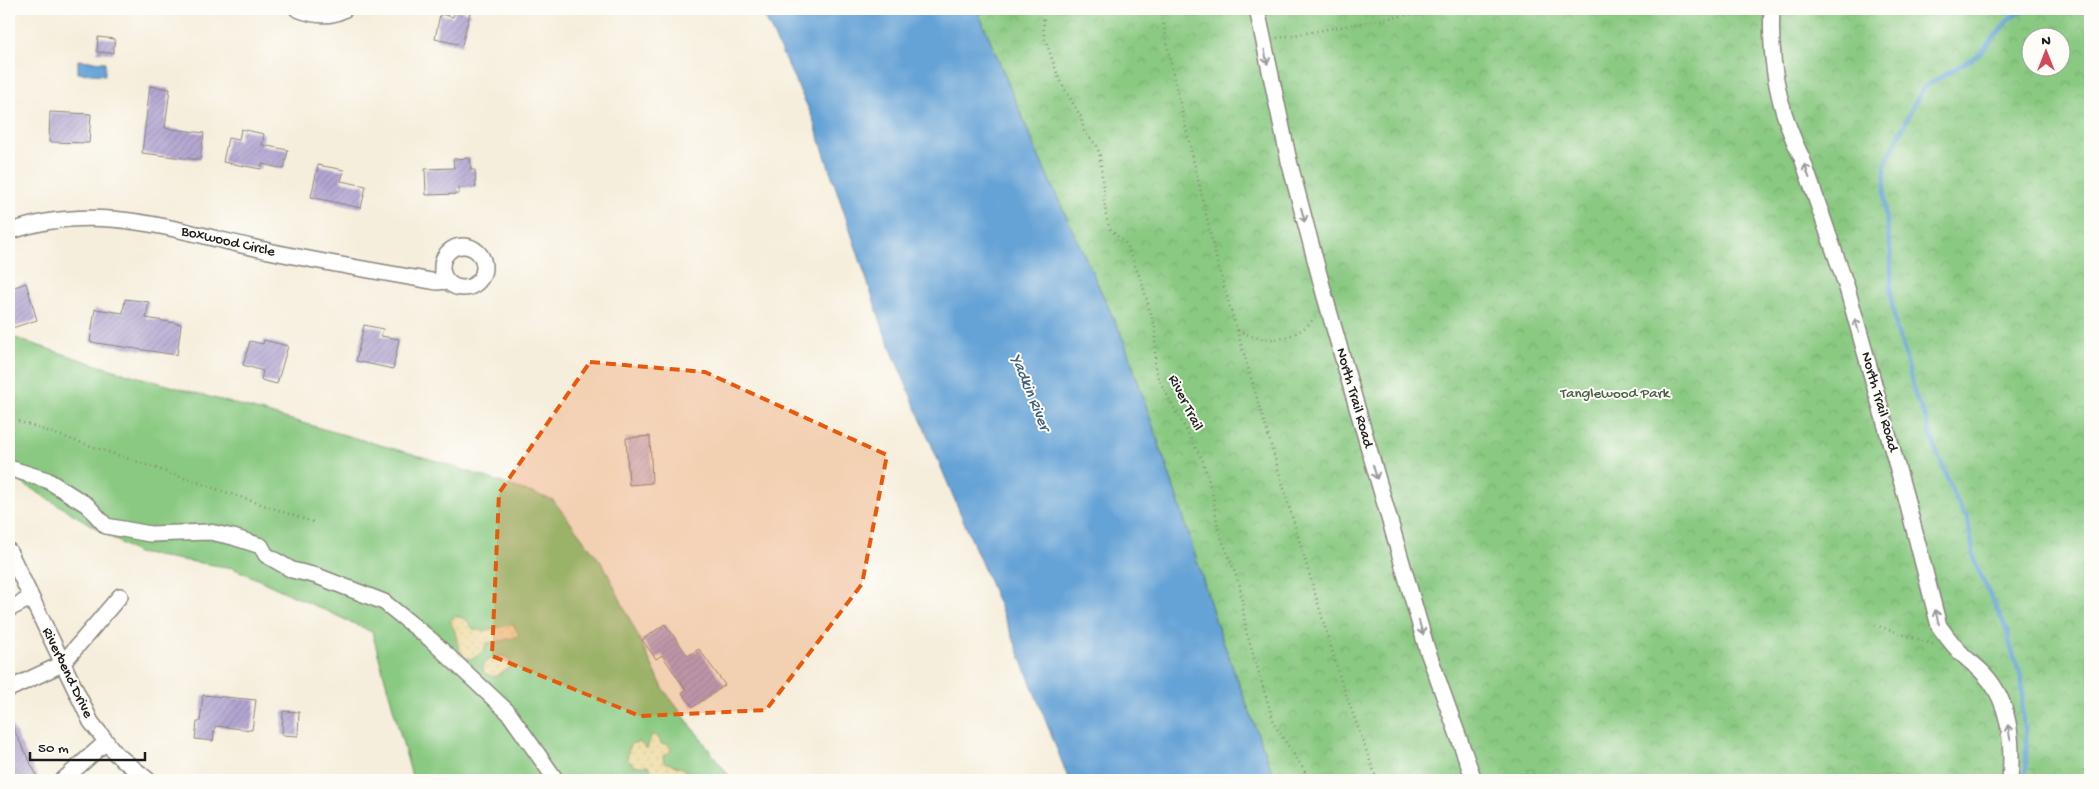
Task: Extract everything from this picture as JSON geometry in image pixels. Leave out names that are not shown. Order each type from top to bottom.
[{"type":"street","points":[[297,9],[328,15],[345,9]]},
{"type":"street","name":"North Trail Road","points":[[1257,9],[1289,160],[1325,297],[1427,649],[1474,780]]},
{"type":"street","name":"North Trail Road","points":[[1772,9],[1773,72],[1793,140],[1802,158],[1847,288],[1940,626],[1952,644],[1986,675],[1996,690],[2009,727],[2012,745],[2010,780]]},
{"type":"street","name":"Boxwood Circle","points":[[9,232],[48,222],[75,218],[141,221],[271,252],[437,282],[447,281]]},
{"type":"street","points":[[9,468],[47,480],[87,505],[106,526],[150,534],[210,532],[233,536],[261,546],[266,555],[292,570],[317,576],[384,602],[430,639],[508,712],[556,780]]},
{"type":"street","name":"Riverbend Drive","points":[[9,551],[91,722],[116,754],[148,780]]},
{"type":"street","points":[[9,689],[62,664],[120,596]]},
{"type":"street","points":[[9,609],[31,598]]},
{"type":"street","points":[[63,780],[106,742]]},
{"type":"path","name":"River Trail","points":[[1043,9],[1044,36],[1059,79],[1081,117],[1084,131],[1097,146],[1100,156],[1106,217],[1110,229],[1126,244],[1141,280],[1155,328],[1155,366],[1158,378],[1203,461],[1213,496],[1218,529],[1240,586],[1246,631],[1275,726],[1291,752],[1308,772],[1311,780]]},
{"type":"path","points":[[1161,9],[1168,55],[1219,270],[1341,681],[1376,780]]},
{"type":"path","points":[[1263,40],[1440,9]]},
{"type":"path","points":[[1237,329],[1256,338],[1266,340],[1288,337],[1312,322],[1325,297]]},
{"type":"path","points":[[9,418],[316,523]]},
{"type":"path","points":[[1875,625],[1937,646]]},
{"type":"highlighted area","points":[[590,362],[705,372],[887,455],[862,584],[766,710],[640,716],[492,656],[499,493]]},
{"type":"green space","name":"Tanglewood Park","points":[[977,9],[2090,9],[2090,780],[1275,780],[1217,625],[1177,497],[1124,341],[1041,162]]},
{"type":"green space","points":[[9,336],[100,366],[437,461],[553,500],[604,566],[664,690],[732,780],[413,780],[372,632],[233,568],[137,553],[9,475]]},
{"type":"sand","points":[[456,616],[466,619],[473,629],[484,631],[513,624],[519,635],[487,643],[481,653],[469,659],[459,649],[455,631],[450,621]]},
{"type":"sand","points":[[502,656],[509,659],[511,667],[494,677],[484,673],[483,667],[486,662]]},
{"type":"sand","points":[[654,735],[659,738],[661,744],[668,744],[671,748],[670,752],[663,756],[664,762],[685,769],[686,774],[681,780],[660,778],[648,766],[634,766],[627,759],[630,744],[639,742],[647,749],[651,736]]},
{"type":"water","name":"Yadkin River","points":[[761,9],[977,9],[1041,162],[1124,341],[1177,497],[1217,625],[1275,780],[1069,780],[1013,638],[886,337],[811,114]]},
{"type":"water","points":[[78,60],[105,62],[105,75],[78,73]]},
{"type":"building","points":[[455,9],[470,13],[462,45],[435,39],[440,14],[453,17]]},
{"type":"building","points":[[98,37],[115,39],[113,53],[97,52]]},
{"type":"building","points":[[150,86],[170,89],[165,128],[204,133],[200,160],[142,153]]},
{"type":"building","points":[[50,112],[91,114],[89,143],[49,142]]},
{"type":"building","points":[[241,129],[264,134],[262,145],[288,150],[284,169],[262,164],[261,169],[223,162],[228,138],[239,140]]},
{"type":"building","points":[[470,158],[471,170],[475,170],[476,187],[459,188],[459,194],[426,195],[425,169],[454,168],[453,159]]},
{"type":"building","points":[[318,165],[344,170],[341,181],[366,186],[361,208],[311,197]]},
{"type":"building","points":[[26,283],[37,320],[9,329],[9,289]]},
{"type":"building","points":[[125,299],[149,302],[146,318],[181,324],[177,355],[90,342],[95,309],[123,313]]},
{"type":"building","points":[[364,325],[383,329],[381,336],[399,339],[393,369],[356,361]]},
{"type":"building","points":[[264,340],[288,346],[277,384],[261,380],[263,371],[243,365],[250,341],[263,344]]},
{"type":"building","points":[[650,436],[652,483],[629,485],[626,438]]},
{"type":"building","points":[[665,624],[688,656],[699,649],[725,685],[693,707],[682,693],[686,690],[662,655],[656,659],[642,640]]},
{"type":"building","points":[[203,695],[256,700],[252,730],[215,726],[213,741],[195,739],[197,722],[200,722]]},
{"type":"building","points":[[283,711],[299,712],[298,736],[282,735]]},
{"type":"building","points":[[9,720],[39,780],[15,780],[9,769]]},
{"type":"waterway","points":[[2026,780],[2026,730],[2023,724],[2022,680],[2008,639],[2009,635],[1975,563],[1967,515],[1964,515],[1953,493],[1927,426],[1927,421],[1916,398],[1902,343],[1897,332],[1891,298],[1891,253],[1885,213],[1885,165],[1924,87],[1980,54],[2011,17],[2028,9]]}]
